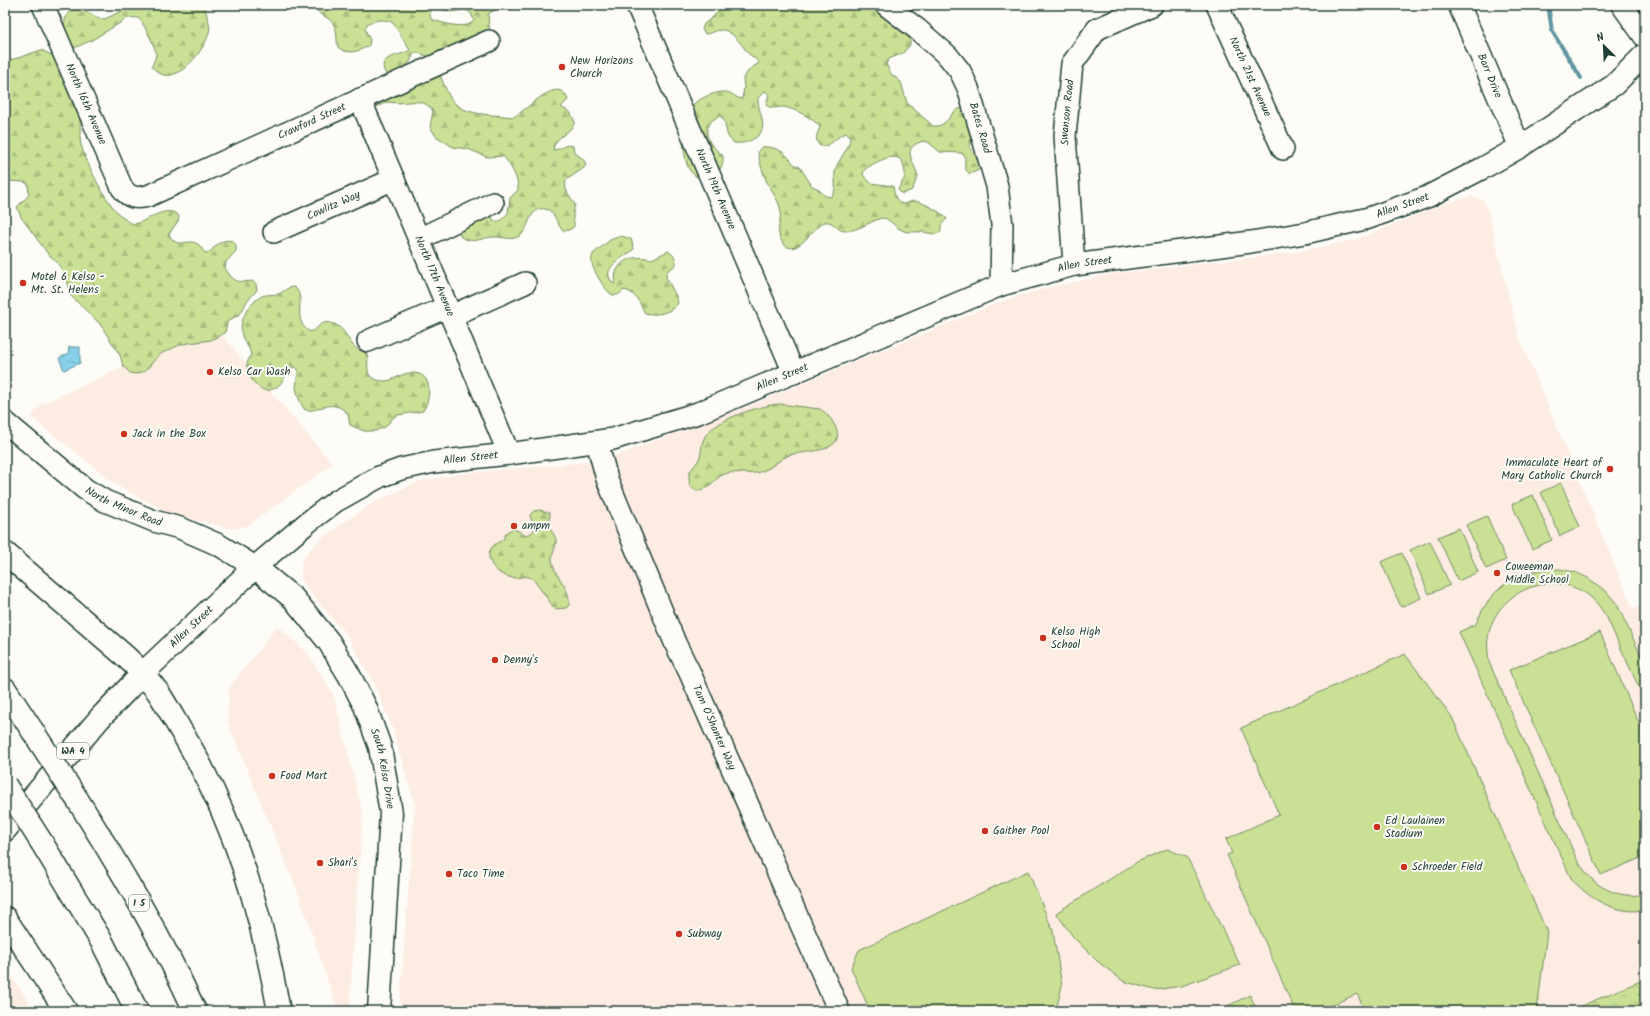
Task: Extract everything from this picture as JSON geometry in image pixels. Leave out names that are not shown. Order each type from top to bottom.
[{"type":"main road","points":[[5,553],[125,656],[143,673],[158,692],[199,762],[229,826],[258,912],[279,1011]]},
{"type":"main road","name":"Allen Street","points":[[5,830],[100,718],[143,673],[255,567]]},
{"type":"main road","name":"South Kelso Drive","points":[[255,567],[294,599],[329,642],[366,706],[380,747],[391,813],[379,1011]]},
{"type":"main road","name":"I 5","points":[[5,690],[122,870],[195,1011]]},
{"type":"main road","points":[[5,785],[102,942],[137,1011]]},
{"type":"main road","points":[[8,927],[66,1011]]},
{"type":"street","name":"North 16th Avenue","points":[[43,5],[122,188],[127,195],[134,198]]},
{"type":"street","name":"North 19th Avenue","points":[[637,5],[794,374]]},
{"type":"street","name":"Bates Road","points":[[886,5],[948,56],[960,71],[968,88],[997,186],[1002,225],[1001,285]]},
{"type":"street","name":"Swanson Road","points":[[1074,265],[1065,136],[1072,64],[1096,29],[1152,5]]},
{"type":"street","name":"North 21st Avenue","points":[[1216,5],[1283,149]]},
{"type":"street","name":"Barr Drive","points":[[1459,5],[1520,147]]},
{"type":"street","points":[[1622,5],[1645,37]]},
{"type":"street","name":"Crawford Street","points":[[134,198],[148,196],[489,41]]},
{"type":"street","name":"Allen Street","points":[[255,567],[306,523],[336,500],[379,477],[401,469],[434,462],[597,442],[612,439],[698,413],[794,374],[1001,285],[1074,265],[1251,242],[1305,233],[1369,218],[1427,196],[1483,168],[1520,147],[1614,86],[1645,54]]},
{"type":"street","name":"North 17th Avenue","points":[[360,99],[509,454]]},
{"type":"street","name":"Cowlitz Way","points":[[274,232],[394,179]]},
{"type":"street","points":[[419,239],[493,204]]},
{"type":"street","points":[[368,341],[525,283]]},
{"type":"street","name":"North Minor Road","points":[[5,422],[85,489],[105,501],[154,521],[180,528],[219,545],[255,567]]},
{"type":"street","name":"Tam O'Shanter Way","points":[[597,442],[606,479],[676,645],[689,671],[839,1011]]},
{"type":"shaded area","points":[[1471,196],[1483,200],[1488,210],[1518,334],[1633,609],[1645,604],[1645,979],[1569,1011],[399,1011],[415,805],[392,727],[373,681],[346,634],[309,591],[301,579],[301,562],[310,549],[326,535],[371,504],[419,481],[466,473],[588,462],[609,458],[736,411],[1005,300],[1055,286],[1111,274],[1290,253],[1354,240],[1450,202]]},
{"type":"shaded area","points":[[214,326],[333,464],[247,526],[231,529],[169,513],[118,486],[31,417],[41,404]]},
{"type":"shaded area","points":[[277,626],[308,653],[334,696],[363,814],[349,1011],[338,1011],[299,895],[228,723],[229,688]]},
{"type":"shaded area","points":[[5,966],[34,1011],[5,1011]]},
{"type":"green space","points":[[134,5],[206,5],[210,30],[201,50],[186,67],[177,73],[168,75],[160,73],[152,66],[156,56],[155,51],[146,29],[138,18],[128,18],[92,40],[70,50],[64,22],[69,12],[80,10],[105,19]]},
{"type":"green space","points":[[315,5],[502,5],[488,14],[490,35],[447,52],[442,50],[429,57],[419,53],[414,53],[410,62],[402,69],[400,74],[387,76],[383,64],[385,60],[410,50],[393,23],[387,20],[380,20],[367,24],[365,29],[370,40],[369,45],[357,51],[349,52],[338,47],[334,25],[316,9]],"holes":[[[435,7],[451,12],[465,10],[470,12],[474,20],[471,23],[461,26],[449,24],[431,19],[429,11]]]},
{"type":"green space","points":[[723,5],[873,5],[904,30],[910,40],[910,45],[903,53],[889,59],[886,64],[891,74],[901,82],[907,103],[933,126],[939,126],[944,123],[958,109],[962,108],[968,110],[973,125],[970,147],[981,166],[979,170],[970,174],[965,168],[965,156],[961,153],[940,152],[928,142],[923,141],[912,147],[910,151],[910,156],[918,176],[912,190],[902,194],[898,190],[905,176],[905,172],[903,163],[896,157],[890,157],[873,164],[864,170],[863,175],[871,183],[893,186],[896,198],[902,204],[913,201],[918,202],[927,205],[941,214],[947,219],[942,225],[941,232],[933,234],[903,231],[883,218],[856,229],[846,231],[840,230],[831,223],[825,222],[799,245],[793,248],[787,247],[782,242],[779,233],[780,207],[760,163],[758,151],[762,147],[766,147],[783,152],[794,164],[800,167],[812,186],[817,188],[825,196],[831,197],[835,188],[836,167],[848,146],[850,137],[846,133],[842,134],[828,145],[820,146],[818,144],[817,135],[820,127],[817,124],[804,114],[793,110],[784,107],[768,107],[766,105],[769,94],[765,91],[758,98],[763,125],[760,134],[748,142],[734,143],[728,136],[725,122],[721,116],[712,120],[708,127],[707,135],[712,146],[723,156],[722,166],[714,174],[702,179],[696,177],[692,173],[687,165],[678,125],[681,117],[685,111],[697,101],[712,94],[727,92],[742,99],[744,88],[743,78],[750,69],[759,63],[729,32],[719,30],[705,34],[702,29],[704,24],[713,17]]},
{"type":"green space","points":[[41,50],[56,57],[70,89],[78,113],[80,120],[80,142],[84,154],[102,191],[118,213],[127,221],[135,224],[163,212],[174,213],[179,216],[178,221],[169,234],[172,239],[179,243],[195,243],[199,245],[205,253],[210,252],[222,241],[233,241],[236,245],[236,251],[226,262],[225,268],[230,276],[236,280],[242,282],[252,281],[256,284],[257,290],[247,301],[239,315],[229,320],[225,333],[211,340],[182,344],[164,352],[159,355],[145,371],[136,374],[130,373],[123,366],[120,355],[100,324],[70,295],[67,279],[62,270],[56,261],[48,254],[21,217],[17,207],[29,195],[28,184],[24,182],[8,181],[5,177],[5,61]]},
{"type":"green space","points":[[437,68],[451,99],[464,109],[480,114],[513,117],[550,92],[557,90],[564,92],[568,100],[561,107],[570,112],[575,122],[570,130],[557,141],[553,150],[567,145],[573,146],[574,152],[583,159],[586,164],[584,168],[566,180],[565,184],[566,191],[575,205],[573,214],[574,225],[572,228],[564,231],[561,229],[554,215],[549,210],[540,209],[533,214],[524,232],[517,237],[489,237],[474,241],[461,237],[456,226],[489,211],[494,221],[500,221],[508,213],[510,198],[518,190],[518,186],[514,172],[508,163],[503,156],[487,157],[468,149],[453,147],[436,136],[430,127],[433,111],[422,102],[388,102],[370,107],[370,101]]},
{"type":"green space","points":[[621,236],[631,239],[634,249],[610,268],[610,278],[614,284],[616,272],[627,260],[631,258],[652,259],[668,251],[674,257],[676,263],[676,265],[667,271],[666,277],[678,303],[672,309],[659,314],[645,313],[632,293],[624,290],[618,295],[613,295],[607,290],[597,276],[592,261],[593,254],[610,240]]},
{"type":"green space","points":[[294,287],[300,296],[300,318],[305,328],[308,331],[311,331],[326,323],[331,323],[340,327],[357,349],[367,354],[368,371],[371,377],[376,380],[384,381],[411,373],[424,377],[429,387],[429,393],[426,406],[423,411],[398,415],[394,417],[385,427],[375,431],[364,431],[350,425],[348,414],[336,406],[314,410],[304,409],[296,388],[298,369],[294,367],[290,370],[279,386],[270,390],[262,389],[254,383],[249,374],[247,365],[251,355],[241,330],[243,318],[257,299],[266,295],[278,294]]},
{"type":"green space","points":[[780,404],[820,409],[826,413],[837,431],[837,438],[834,443],[820,450],[789,455],[758,473],[727,473],[720,476],[703,489],[696,490],[691,487],[689,474],[700,458],[704,438],[712,429],[729,418],[751,410]]},
{"type":"green space","points":[[1561,483],[1580,527],[1560,536],[1541,492]]},
{"type":"green space","points":[[1533,495],[1552,540],[1532,549],[1512,504]]},
{"type":"green space","points":[[540,510],[550,513],[549,526],[555,536],[556,541],[552,562],[568,594],[569,605],[566,608],[555,609],[533,579],[529,577],[507,577],[495,569],[490,562],[489,554],[491,548],[504,539],[506,533],[515,529],[524,535],[530,534],[534,530],[530,515],[534,511]]},
{"type":"green space","points":[[1487,516],[1506,560],[1486,569],[1466,525]]},
{"type":"green space","points":[[1459,528],[1478,572],[1458,581],[1438,537]]},
{"type":"green space","points":[[1430,541],[1450,585],[1429,594],[1410,550]]},
{"type":"green space","points":[[1402,553],[1421,598],[1401,607],[1381,562]]},
{"type":"green space","points":[[1544,569],[1559,569],[1575,572],[1588,578],[1607,592],[1617,604],[1645,664],[1645,701],[1602,609],[1584,592],[1565,585],[1550,584],[1536,586],[1522,591],[1510,599],[1500,610],[1492,623],[1488,638],[1489,662],[1578,862],[1592,879],[1605,889],[1625,895],[1645,894],[1645,910],[1624,910],[1604,904],[1586,893],[1571,878],[1459,632],[1476,624],[1487,602],[1502,586],[1521,575]]},
{"type":"green space","points":[[1600,632],[1645,737],[1645,856],[1601,875],[1509,670]]},
{"type":"green space","name":"Ed Laulainen Stadium","points":[[1405,654],[1452,717],[1547,932],[1537,1011],[1365,1011],[1357,994],[1318,1011],[1295,1011],[1227,855],[1232,853],[1226,839],[1279,815],[1241,728]]},
{"type":"green space","points":[[1167,849],[1187,857],[1240,965],[1182,986],[1154,990],[1123,981],[1097,961],[1074,938],[1056,913],[1137,862]]},
{"type":"green space","points":[[1028,871],[1053,931],[1062,986],[1056,1010],[1060,1011],[870,1011],[851,968],[859,950]]},
{"type":"green space","points":[[1645,979],[1645,1011],[1569,1011]]},
{"type":"green space","points":[[1250,995],[1257,1011],[1217,1011]]},
{"type":"water","points":[[69,347],[80,347],[80,363],[64,370],[59,358],[68,354]]},
{"type":"waterway","points":[[1548,5],[1552,31],[1581,78]]},
{"type":"place","name":"New Horizons Church","points":[[562,67]]},
{"type":"place","name":"Motel 6 Kelso - Mt. St. Helens","points":[[23,283]]},
{"type":"place","name":"Kelso Car Wash","points":[[210,372]]},
{"type":"place","name":"Jack in the Box","points":[[124,434]]},
{"type":"place","name":"Immaculate Heart of Mary Catholic Church","points":[[1610,469]]},
{"type":"place","name":"ampm","points":[[514,526]]},
{"type":"place","name":"Coweeman Middle School","points":[[1497,573]]},
{"type":"place","name":"Kelso High School","points":[[1043,638]]},
{"type":"place","name":"Denny's","points":[[495,660]]},
{"type":"place","name":"Food Mart","points":[[272,776]]},
{"type":"place","name":"Ed Laulainen Stadium","points":[[1377,827]]},
{"type":"place","name":"Gaither Pool","points":[[985,831]]},
{"type":"place","name":"Shari's","points":[[320,863]]},
{"type":"place","name":"Schroeder Field","points":[[1404,867]]},
{"type":"place","name":"Taco Time","points":[[449,874]]},
{"type":"place","name":"Subway","points":[[679,934]]}]
